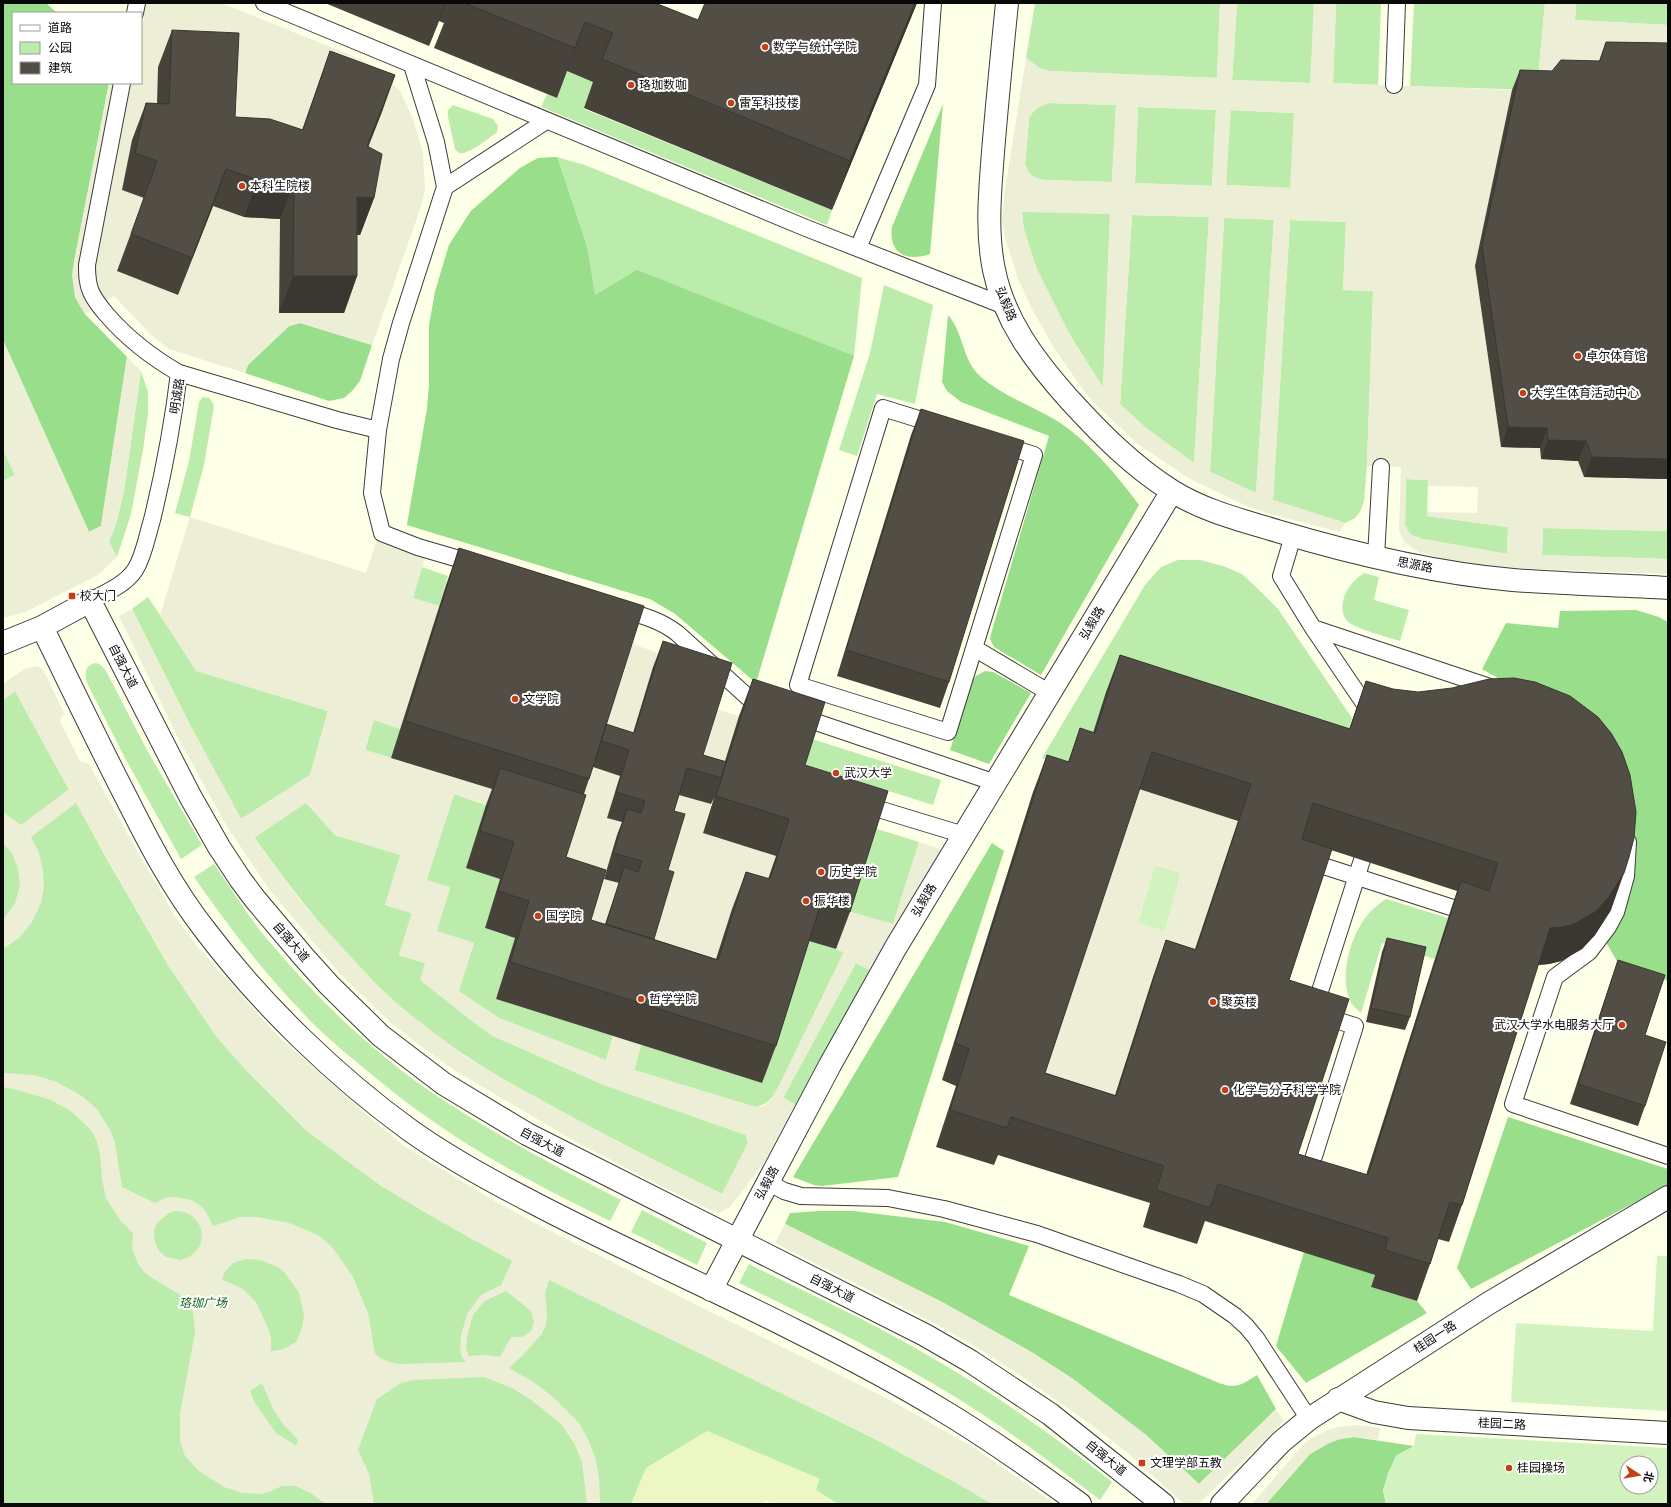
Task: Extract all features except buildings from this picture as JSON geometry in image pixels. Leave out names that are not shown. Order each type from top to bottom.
[{"type":"street","name":"弘毅路","points":[[711,1290],[736,1240],[830,1065],[896,947],[1172,491],[1108,440],[1054,382],[1027,346],[1005,306],[994,272],[990,244],[990,196],[998,87],[1007,3]]},
{"type":"street","name":"思源路","points":[[1172,491],[1201,506],[1233,518],[1293,536],[1376,557],[1451,572],[1513,580],[1668,588]]},
{"type":"street","points":[[3,643],[42,627],[90,601]]},
{"type":"street","name":"自强大道","points":[[90,601],[190,796],[219,847],[255,899],[279,929],[329,985],[381,1036],[444,1084],[527,1134],[925,1335],[970,1361],[1050,1414],[1163,1504]]},
{"type":"street","points":[[42,627],[111,768],[169,878],[208,934],[260,996],[289,1026],[375,1104],[413,1132],[499,1185],[570,1222],[798,1332],[918,1396],[984,1437],[1080,1504]]},
{"type":"street","name":"桂园一路","points":[[1222,1504],[1281,1442],[1309,1418],[1489,1303],[1668,1197]]},
{"type":"street","name":"桂园二路","points":[[1338,1399],[1374,1412],[1408,1418],[1668,1433]]},
{"type":"lane","points":[[264,3],[546,121],[1005,306]]},
{"type":"lane","points":[[858,248],[926,86],[933,3]]},
{"type":"lane","points":[[1394,85],[1397,3]]},
{"type":"lane","points":[[412,65],[436,142],[445,187],[401,323],[391,360],[378,430],[372,493],[382,533],[418,547],[494,570]]},
{"type":"lane","points":[[122,84],[87,265],[88,285],[94,299],[122,332],[161,363],[179,373]]},
{"type":"lane","points":[[445,187],[546,121]]},
{"type":"lane","name":"明诚路","points":[[90,601],[120,584],[135,570],[148,534],[165,466],[173,424],[179,373],[337,420],[378,430]]},
{"type":"lane","points":[[883,408],[1034,455],[974,648],[948,732],[798,685],[883,408]]},
{"type":"lane","points":[[1376,557],[1381,467]]},
{"type":"lane","points":[[1293,536],[1281,576],[1313,628],[1380,726]]},
{"type":"lane","points":[[607,605],[666,625],[677,633],[752,700],[996,783]]},
{"type":"lane","points":[[1313,628],[1453,674],[1510,695]]},
{"type":"lane","points":[[974,648],[1050,693]]},
{"type":"lane","points":[[850,800],[964,835]]},
{"type":"lane","points":[[1627,828],[1629,849],[1626,876],[1622,896],[1616,912],[1608,927],[1586,950],[1554,977],[1513,1104],[1668,1156]]},
{"type":"lane","points":[[1308,1175],[1355,1026],[1313,1013],[1362,860]]},
{"type":"lane","points":[[1311,862],[1479,916]]},
{"type":"lane","points":[[768,1182],[784,1191],[801,1196],[888,1198],[944,1208],[1037,1234],[1179,1284],[1209,1298],[1236,1316],[1246,1326],[1256,1338],[1309,1418]]},
{"type":"green space","points":[[3,3],[46,3],[56,12],[12,12],[12,84],[109,84],[74,262],[75,297],[85,314],[127,357],[101,526],[89,532],[3,340]]},
{"type":"green space","points":[[1035,3],[1220,3],[1217,78],[1050,71],[1041,69],[1026,58]]},
{"type":"green space","points":[[1237,3],[1314,3],[1311,83],[1232,80]]},
{"type":"green space","points":[[1336,3],[1381,3],[1378,85],[1333,83]]},
{"type":"green space","points":[[1414,3],[1545,3],[1537,90],[1410,86]]},
{"type":"green space","points":[[1576,3],[1668,3],[1668,25],[1575,20]]},
{"type":"green space","points":[[567,71],[594,82],[584,109],[832,210],[827,225],[541,107],[547,94],[557,98]]},
{"type":"green space","points":[[1048,103],[1116,105],[1112,182],[1044,180],[1036,178],[1029,173],[1025,164],[1029,118],[1039,107]]},
{"type":"green space","points":[[943,104],[930,254],[914,257],[907,256],[896,250],[893,244],[892,227]]},
{"type":"green space","points":[[453,105],[493,119],[498,126],[497,132],[474,149],[464,153],[459,153],[455,149],[448,117],[448,110]]},
{"type":"green space","points":[[1138,107],[1216,110],[1212,186],[1135,183]]},
{"type":"green space","points":[[1230,110],[1294,113],[1291,188],[1226,185]]},
{"type":"green space","points":[[557,157],[585,165],[862,278],[854,356],[674,613],[650,599],[407,525],[427,409],[429,386],[429,326],[435,292],[449,245],[471,211],[520,168],[538,158]]},
{"type":"green space","points":[[557,157],[587,247],[595,295],[637,270],[854,356],[756,683],[674,613],[650,599],[407,525],[427,409],[429,386],[429,326],[435,292],[449,245],[471,211],[520,168],[538,158]]},
{"type":"green space","points":[[1022,211],[1110,214],[1103,388],[1078,349],[1052,303],[1041,279],[1031,255],[1025,233]]},
{"type":"green space","points":[[1132,215],[1209,217],[1194,463],[1146,428],[1120,404]]},
{"type":"green space","points":[[1224,218],[1274,219],[1256,493],[1210,472]]},
{"type":"green space","points":[[1290,220],[1346,222],[1343,290],[1373,291],[1367,466],[1364,501],[1360,512],[1355,518],[1345,523],[1273,500]]},
{"type":"green space","points":[[884,285],[933,305],[915,404],[877,394],[857,456],[839,450],[870,353]]},
{"type":"green space","points":[[948,315],[957,330],[974,370],[980,376],[997,389],[1054,419],[1078,436],[1111,470],[1139,505],[1041,675],[994,647],[990,639],[1049,436],[961,402],[947,391],[942,382]]},
{"type":"green space","points":[[300,323],[372,345],[360,381],[344,398],[329,401],[245,373],[248,365],[289,326]]},
{"type":"green space","points":[[141,371],[148,392],[148,414],[131,514],[117,557],[109,542],[116,524],[124,491]]},
{"type":"green space","points":[[203,397],[210,398],[214,406],[204,465],[190,517],[175,513],[189,461],[199,402]]},
{"type":"green space","points":[[3,450],[15,475],[3,481]]},
{"type":"green space","points":[[1406,479],[1428,480],[1427,516],[1508,527],[1507,554],[1423,539],[1411,535],[1405,526]]},
{"type":"green space","points":[[1543,528],[1668,531],[1668,559],[1542,555]]},
{"type":"green space","points":[[1178,560],[1200,560],[1223,566],[1242,574],[1278,609],[1352,718],[1336,766],[1082,770],[1042,758],[1145,585],[1161,567]]},
{"type":"green space","points":[[422,567],[448,576],[439,606],[412,598]]},
{"type":"green space","points":[[1364,573],[1379,577],[1374,600],[1409,610],[1400,641],[1353,625],[1347,621],[1344,616],[1344,597],[1354,581]]},
{"type":"green space","points":[[148,597],[197,671],[328,711],[310,775],[241,819],[191,727],[132,609]]},
{"type":"green space","points":[[1636,610],[1659,617],[1668,622],[1668,981],[1619,965],[1606,942],[1547,706],[1482,669],[1506,623],[1558,628],[1560,611]]},
{"type":"green space","points":[[96,663],[101,665],[106,671],[147,750],[202,845],[181,859],[126,760],[88,685],[86,678],[87,668]]},
{"type":"green space","points":[[985,671],[993,672],[1031,693],[989,764],[950,750],[973,680],[976,676]]},
{"type":"green space","name":"珞珈广场","points":[[15,691],[107,859],[168,965],[216,1036],[246,1070],[307,1131],[380,1185],[469,1237],[534,1272],[871,1437],[957,1483],[992,1504],[838,1504],[816,1490],[820,1479],[707,1431],[646,1468],[631,1504],[3,1504],[3,700]]},
{"type":"green space","points":[[374,720],[401,729],[391,758],[365,750]]},
{"type":"green space","points":[[812,739],[941,780],[933,805],[804,764]]},
{"type":"green space","points":[[454,794],[486,805],[500,879],[485,928],[515,938],[496,999],[613,1036],[606,1060],[499,1018],[458,991],[474,943],[436,931],[450,888],[426,880]]},
{"type":"green space","points":[[306,802],[335,835],[401,855],[385,905],[412,913],[399,955],[425,963],[493,1036],[604,1085],[746,1135],[748,1143],[722,1194],[577,1120],[531,1095],[464,1055],[422,1024],[381,989],[341,948],[323,927],[254,837]]},
{"type":"green space","points":[[874,828],[919,842],[893,925],[848,911]]},
{"type":"green space","points":[[992,843],[1004,851],[898,1177],[822,1186],[814,1185],[793,1177]]},
{"type":"green space","points":[[214,864],[268,940],[326,1004],[368,1043],[413,1079],[459,1110],[528,1151],[621,1200],[610,1221],[515,1172],[469,1145],[400,1097],[330,1039],[287,996],[259,963],[232,930],[194,877]]},
{"type":"green space","points":[[1155,865],[1181,873],[1165,931],[1138,923]]},
{"type":"green space","points":[[1386,899],[1448,918],[1435,959],[1382,943],[1361,1013],[1352,1004],[1348,993],[1346,969],[1348,956],[1352,943],[1363,921],[1372,910]]},
{"type":"green space","points":[[808,940],[844,952],[781,1082],[774,1095],[764,1104],[755,1107],[634,1070],[641,1045],[762,1083]]},
{"type":"green space","points":[[856,963],[875,973],[798,1106],[783,1098]]},
{"type":"green space","points":[[1508,1117],[1668,1169],[1668,1185],[1471,1289],[1457,1268]]},
{"type":"green space","points":[[642,1210],[707,1243],[697,1265],[631,1232]]},
{"type":"green space","points":[[853,1211],[945,1222],[1029,1246],[1009,1295],[1225,1385],[1239,1385],[1257,1375],[1276,1409],[1199,1484],[1146,1435],[1073,1379],[1033,1353],[942,1302],[785,1224],[790,1213]]},
{"type":"green space","points":[[1304,1252],[1375,1275],[1371,1287],[1417,1301],[1427,1313],[1306,1383],[1276,1346]]},
{"type":"green space","points":[[1657,1256],[1668,1256],[1668,1411],[1511,1402],[1516,1323],[1653,1331]]},
{"type":"green space","points":[[749,1264],[876,1327],[968,1379],[1066,1446],[1112,1482],[1100,1500],[1009,1432],[952,1395],[874,1350],[739,1283]]},
{"type":"green space","points":[[707,1431],[821,1479],[816,1490],[838,1504],[772,1504],[765,1500],[764,1504],[631,1504],[646,1468]]},
{"type":"green space","name":"桂园操场","points":[[1416,1434],[1668,1448],[1668,1504],[1386,1504],[1383,1490],[1388,1473],[1396,1456],[1414,1446]]},
{"type":"green space","points":[[1354,1437],[1414,1446],[1396,1456],[1383,1490],[1386,1504],[1266,1504],[1310,1454],[1329,1443],[1340,1439]]},
{"type":"shaded area","points":[[130,3],[221,3],[360,59],[378,69],[400,91],[413,119],[423,153],[425,188],[423,200],[416,221],[372,345],[300,323],[293,324],[289,326],[248,365],[245,373],[169,349],[152,336],[114,296],[85,314],[75,297],[72,275],[109,84],[142,84],[142,12],[127,12]],"holes":[[[155,141],[290,167],[279,313],[280,219],[244,217],[213,206],[178,295],[117,271],[144,198],[122,190]]]},
{"type":"shaded area","points":[[1220,3],[1237,3],[1232,80],[1310,83],[1314,3],[1336,3],[1333,83],[1512,90],[1475,266],[1501,446],[1540,448],[1541,459],[1578,461],[1584,477],[1668,479],[1668,531],[1543,528],[1542,555],[1668,559],[1668,574],[1511,568],[1450,561],[1419,552],[1404,542],[1399,530],[1401,467],[1367,466],[1373,291],[1343,290],[1346,222],[1290,220],[1273,500],[1345,523],[1340,532],[1249,507],[1190,479],[1139,445],[1094,403],[1054,348],[1033,311],[1018,279],[1005,237],[1002,220],[1004,196],[1026,58],[1041,69],[1050,71],[1217,78]],"holes":[[[1048,103],[1116,105],[1112,182],[1044,180],[1036,178],[1029,173],[1025,164],[1029,118],[1039,107]],[[1138,107],[1216,110],[1212,186],[1135,183]],[[1231,110],[1294,113],[1290,188],[1226,185]],[[1022,212],[1110,214],[1103,387],[1070,335],[1037,269],[1023,226]],[[1132,215],[1209,217],[1194,463],[1146,428],[1120,404]],[[1224,218],[1274,220],[1256,493],[1210,472]],[[1406,479],[1428,480],[1428,486],[1478,487],[1477,513],[1427,512],[1427,516],[1508,527],[1507,554],[1423,539],[1411,535],[1405,525]]]},
{"type":"shaded area","points":[[1545,3],[1576,3],[1575,20],[1668,25],[1668,63],[1537,90]]},
{"type":"shaded area","points":[[3,340],[89,532],[101,526],[127,357],[141,371],[124,491],[116,524],[109,542],[117,557],[98,575],[25,612],[3,618],[3,481],[15,475],[3,450]]},
{"type":"shaded area","points":[[190,517],[366,573],[377,540],[426,555],[413,598],[439,606],[401,729],[374,720],[365,750],[542,805],[538,821],[454,794],[427,880],[450,887],[437,931],[474,943],[459,991],[499,1018],[606,1060],[613,1036],[641,1045],[634,1070],[755,1107],[764,1106],[771,1099],[781,1082],[844,952],[836,949],[848,911],[893,924],[919,842],[946,851],[875,973],[856,963],[783,1098],[798,1106],[766,1160],[730,1207],[718,1213],[661,1186],[576,1142],[454,1070],[391,1023],[340,974],[269,889],[228,828],[176,734],[119,616],[132,609],[191,727],[241,819],[310,775],[328,711],[196,671],[160,615]],"holes":[[[306,803],[335,835],[400,855],[385,905],[412,913],[399,955],[425,963],[420,980],[478,1026],[493,1036],[604,1085],[746,1135],[748,1143],[722,1194],[622,1144],[505,1080],[463,1055],[402,1008],[376,984],[306,908],[254,838]]]},
{"type":"shaded area","points":[[630,643],[658,653],[624,759],[596,750]]},
{"type":"shaded area","points":[[35,666],[41,668],[45,673],[64,713],[60,721],[80,761],[89,764],[176,918],[196,945],[279,1037],[404,1146],[491,1199],[533,1222],[890,1400],[976,1449],[1055,1504],[992,1504],[957,1483],[871,1437],[549,1280],[545,1294],[547,1312],[546,1325],[541,1335],[509,1368],[535,1383],[553,1397],[579,1423],[589,1441],[596,1460],[599,1478],[600,1504],[587,1504],[582,1462],[574,1443],[561,1424],[530,1399],[512,1388],[484,1377],[413,1380],[399,1384],[377,1399],[358,1450],[369,1474],[374,1504],[326,1504],[312,1494],[296,1486],[282,1486],[260,1494],[242,1493],[224,1487],[199,1471],[185,1456],[180,1441],[180,1414],[195,1332],[193,1313],[190,1306],[179,1294],[144,1272],[138,1264],[132,1248],[133,1233],[120,1220],[106,1198],[102,1179],[100,1154],[97,1142],[91,1130],[72,1112],[51,1100],[3,1087],[3,1073],[34,1075],[57,1082],[82,1096],[97,1109],[111,1132],[115,1143],[122,1187],[155,1203],[165,1198],[175,1197],[191,1200],[200,1205],[206,1212],[213,1226],[240,1217],[257,1217],[289,1223],[318,1235],[330,1245],[353,1277],[368,1313],[375,1353],[380,1358],[390,1362],[399,1364],[466,1362],[462,1357],[460,1348],[461,1336],[467,1314],[481,1295],[501,1285],[512,1261],[424,1212],[380,1185],[307,1131],[246,1070],[216,1036],[168,965],[76,803],[31,837],[39,853],[43,870],[44,887],[41,903],[32,922],[19,938],[3,949],[3,920],[15,903],[20,886],[18,868],[11,852],[3,843],[3,812],[21,825],[69,789],[15,691],[3,700],[3,684],[23,670]],"holes":[[[176,1211],[191,1215],[201,1228],[202,1235],[200,1246],[189,1257],[181,1260],[166,1257],[160,1252],[154,1238],[154,1230],[157,1223],[169,1213]],[[246,1259],[260,1260],[278,1267],[285,1273],[299,1293],[304,1315],[302,1328],[296,1342],[286,1348],[271,1351],[271,1337],[256,1302],[243,1289],[222,1280],[224,1273],[233,1263]],[[506,1291],[531,1311],[534,1321],[531,1331],[522,1337],[511,1337],[500,1357],[486,1355],[469,1356],[466,1348],[467,1337],[473,1315],[485,1301]],[[262,1383],[273,1409],[283,1424],[297,1439],[298,1443],[295,1445],[276,1433],[255,1403],[250,1391]]]},
{"type":"shaded area","points":[[716,709],[739,716],[717,788],[694,781]]},
{"type":"shaded area","points":[[591,767],[620,776],[635,827],[632,887],[593,962],[553,894]]},
{"type":"shaded area","points":[[1138,789],[1238,821],[1182,987],[1153,977],[1102,1133],[1031,1110]],"holes":[[[1155,865],[1181,873],[1165,931],[1138,923]]]},
{"type":"shaded area","points":[[678,794],[711,804],[703,833],[776,856],[757,916],[704,997],[641,977],[665,837]]},
{"type":"shaded area","points":[[785,1224],[942,1302],[1033,1353],[1073,1379],[1146,1435],[1199,1484],[1276,1409],[1284,1421],[1201,1501],[1196,1504],[1184,1504],[1131,1456],[1096,1428],[1020,1375],[978,1348],[932,1322],[775,1243]]},
{"type":"shaded area","points":[[1356,1425],[1380,1428],[1378,1440],[1354,1437],[1340,1439],[1329,1443],[1310,1454],[1266,1504],[1252,1504],[1303,1445],[1313,1437],[1338,1427]]},
{"type":"place","name":"数学与统计学院","points":[[765,47]]},
{"type":"place","name":"珞珈数咖","points":[[631,85]]},
{"type":"place","name":"雷军科技楼","points":[[731,103]]},
{"type":"place","name":"本科生院楼","points":[[242,186]]},
{"type":"place","name":"卓尔体育馆","points":[[1578,356]]},
{"type":"place","name":"大学生体育活动中心","points":[[1523,393]]},
{"type":"place","name":"校大门","points":[[72,596]]},
{"type":"place","name":"文学院","points":[[515,699]]},
{"type":"place","name":"武汉大学","points":[[836,773]]},
{"type":"place","name":"历史学院","points":[[821,872]]},
{"type":"place","name":"振华楼","points":[[806,901]]},
{"type":"place","name":"国学院","points":[[538,916]]},
{"type":"place","name":"哲学学院","points":[[641,999]]},
{"type":"place","name":"聚英楼","points":[[1213,1002]]},
{"type":"place","name":"武汉大学水电服务大厅","points":[[1622,1025]]},
{"type":"place","name":"化学与分子科学学院","points":[[1225,1090]]},
{"type":"place","name":"文理学部五教","points":[[1142,1463]]},
{"type":"place","name":"桂园操场","points":[[1509,1468]]}]
